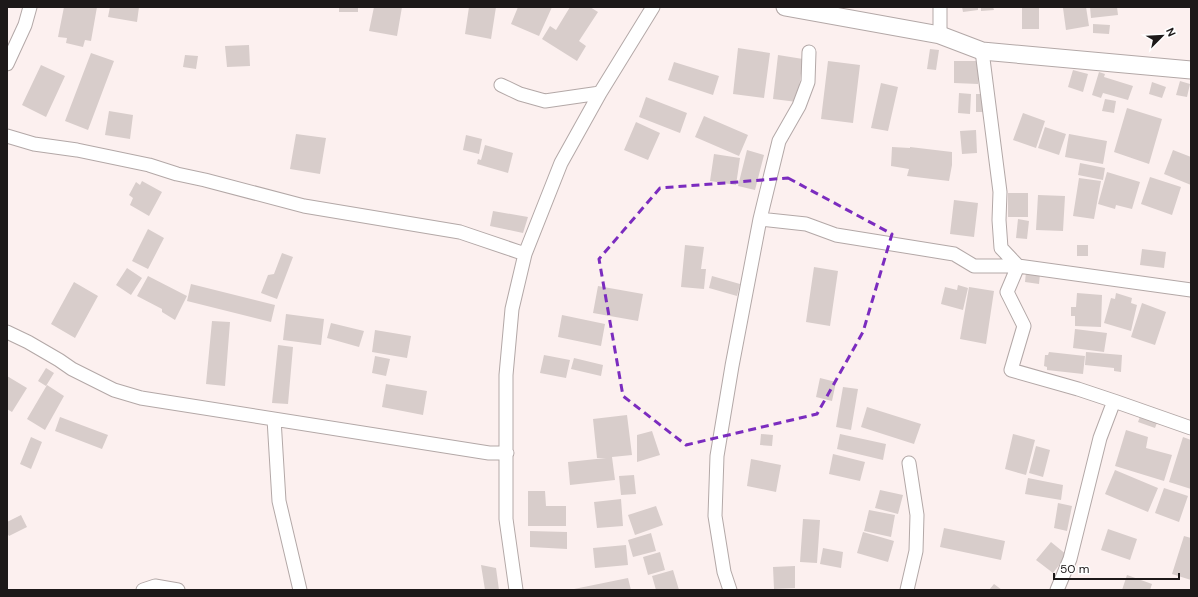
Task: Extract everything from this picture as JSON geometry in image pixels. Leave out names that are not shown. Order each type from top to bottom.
[{"type":"street","points":[[7,64],[25,25],[30,7]]},
{"type":"street","points":[[516,590],[506,519],[506,375],[512,309],[525,254],[561,163],[600,93],[654,7]]},
{"type":"street","points":[[785,7],[940,35],[982,51],[1191,70]]},
{"type":"street","points":[[940,7],[940,35]]},
{"type":"street","points":[[982,51],[1000,192],[1001,248],[1018,266]]},
{"type":"street","points":[[730,590],[724,572],[715,516],[717,456],[732,366],[760,219],[779,141],[799,106],[808,82],[809,52]]},
{"type":"street","points":[[501,86],[520,94],[545,101],[600,93]]},
{"type":"street","points":[[7,136],[34,144],[77,150],[149,166],[304,206],[460,232],[525,254]]},
{"type":"street","points":[[760,219],[806,224],[836,235],[954,254],[974,266],[1018,266],[1191,290]]},
{"type":"street","points":[[1018,266],[1007,292],[1024,326],[1011,370],[1078,388],[1191,428]]},
{"type":"street","points":[[7,332],[28,342],[72,369],[114,390],[141,398],[489,453],[507,453]]},
{"type":"street","points":[[1057,590],[1070,559],[1100,438],[1114,401]]},
{"type":"street","points":[[274,419],[280,500],[300,590]]},
{"type":"street","points":[[907,590],[916,551],[917,515],[909,463]]},
{"type":"street","points":[[143,590],[155,586],[178,590]]},
{"type":"highlighted area","points":[[788,178],[892,234],[863,332],[817,414],[686,445],[623,396],[599,259],[660,188]]},
{"type":"building","points":[[64,7],[97,7],[91,41],[85,40],[83,47],[66,43],[67,38],[58,37]]},
{"type":"building","points":[[110,7],[139,7],[137,22],[108,17]]},
{"type":"building","points":[[339,7],[358,7],[358,12],[339,12]]},
{"type":"building","points":[[374,7],[402,7],[397,36],[369,31]]},
{"type":"building","points":[[469,7],[496,7],[491,39],[465,34]]},
{"type":"building","points":[[518,7],[552,7],[539,36],[511,24]]},
{"type":"building","points":[[570,7],[590,7],[598,12],[579,41],[586,46],[577,61],[542,39],[550,26],[556,30]]},
{"type":"building","points":[[962,7],[978,7],[978,10],[963,12]]},
{"type":"building","points":[[981,7],[993,7],[994,10],[981,11]]},
{"type":"building","points":[[1022,7],[1039,7],[1039,29],[1022,29]]},
{"type":"building","points":[[1086,7],[1089,26],[1066,30],[1063,8]]},
{"type":"building","points":[[1090,7],[1117,7],[1118,15],[1091,18]]},
{"type":"building","points":[[1093,24],[1110,25],[1109,34],[1093,33]]},
{"type":"building","points":[[249,45],[250,66],[227,67],[225,46]]},
{"type":"building","points":[[738,48],[770,53],[764,98],[733,94]]},
{"type":"building","points":[[930,49],[939,50],[936,70],[927,69]]},
{"type":"building","points":[[91,53],[114,61],[88,130],[65,121]]},
{"type":"building","points":[[185,55],[198,56],[196,69],[183,67]]},
{"type":"building","points":[[778,55],[803,59],[797,102],[773,99]]},
{"type":"building","points":[[828,61],[860,65],[853,123],[821,119]]},
{"type":"building","points":[[954,61],[978,61],[978,84],[954,83]]},
{"type":"building","points":[[674,62],[719,76],[713,95],[668,80]]},
{"type":"building","points":[[41,65],[65,76],[46,117],[22,105]]},
{"type":"building","points":[[1073,70],[1088,74],[1083,92],[1068,87]]},
{"type":"building","points":[[1099,72],[1105,74],[1104,77],[1133,86],[1128,100],[1103,93],[1101,98],[1092,95]]},
{"type":"building","points":[[1180,81],[1190,84],[1187,97],[1176,95]]},
{"type":"building","points":[[1152,82],[1166,87],[1162,98],[1149,94]]},
{"type":"building","points":[[881,83],[898,87],[888,131],[871,128]]},
{"type":"building","points":[[959,93],[971,94],[970,114],[958,113]]},
{"type":"building","points":[[976,94],[985,94],[985,112],[976,112]]},
{"type":"building","points":[[646,97],[687,113],[680,133],[639,117]]},
{"type":"building","points":[[1105,99],[1116,101],[1114,113],[1102,111]]},
{"type":"building","points":[[1127,108],[1162,119],[1149,164],[1114,152]]},
{"type":"building","points":[[109,111],[133,115],[130,139],[105,135]]},
{"type":"building","points":[[1023,113],[1045,121],[1036,148],[1013,140]]},
{"type":"building","points":[[704,116],[748,135],[739,156],[695,137]]},
{"type":"building","points":[[636,122],[660,133],[648,160],[624,150]]},
{"type":"building","points":[[1045,127],[1066,134],[1059,155],[1038,148]]},
{"type":"building","points":[[976,130],[977,153],[962,154],[960,131]]},
{"type":"building","points":[[296,134],[326,138],[320,174],[290,169]]},
{"type":"building","points":[[1069,134],[1107,141],[1103,164],[1065,157]]},
{"type":"building","points":[[466,135],[482,139],[479,154],[463,150]]},
{"type":"building","points":[[485,145],[513,153],[508,173],[477,164],[478,159],[481,160]]},
{"type":"building","points":[[892,147],[910,147],[952,152],[952,165],[949,181],[907,176],[909,169],[891,166]]},
{"type":"building","points":[[747,150],[764,155],[755,190],[738,186]]},
{"type":"building","points":[[1173,150],[1191,157],[1191,185],[1164,174]]},
{"type":"building","points":[[714,154],[740,158],[736,185],[710,181]]},
{"type":"building","points":[[1080,163],[1105,168],[1103,180],[1078,175]]},
{"type":"building","points":[[1107,172],[1140,182],[1132,209],[1116,205],[1115,209],[1098,204]]},
{"type":"building","points":[[1150,177],[1181,187],[1172,215],[1141,204]]},
{"type":"building","points":[[1079,178],[1101,181],[1094,219],[1073,216]]},
{"type":"building","points":[[142,181],[162,192],[149,216],[130,205],[133,198],[129,195],[136,182],[140,185]]},
{"type":"building","points":[[1008,193],[1028,193],[1028,217],[1008,217]]},
{"type":"building","points":[[1038,195],[1065,196],[1063,231],[1036,230]]},
{"type":"building","points":[[954,200],[978,203],[974,237],[950,234]]},
{"type":"building","points":[[493,211],[528,217],[523,233],[490,226]]},
{"type":"building","points":[[1018,219],[1029,221],[1027,239],[1016,238]]},
{"type":"building","points":[[148,229],[164,238],[148,269],[132,261]]},
{"type":"building","points":[[685,245],[704,247],[701,269],[706,269],[704,289],[681,287]]},
{"type":"building","points":[[1077,245],[1088,245],[1088,256],[1077,256]]},
{"type":"building","points":[[1142,249],[1166,252],[1164,268],[1140,265]]},
{"type":"building","points":[[282,253],[293,257],[277,299],[261,293],[268,275],[274,274]]},
{"type":"building","points":[[814,267],[838,271],[830,326],[806,322]]},
{"type":"building","points":[[127,268],[142,278],[131,295],[116,285]]},
{"type":"building","points":[[1026,272],[1040,274],[1039,284],[1025,282]]},
{"type":"building","points":[[148,276],[187,296],[175,320],[162,312],[162,309],[137,296]]},
{"type":"building","points":[[712,276],[740,284],[737,296],[709,288]]},
{"type":"building","points":[[74,282],[98,296],[75,338],[51,324]]},
{"type":"building","points":[[191,284],[275,305],[271,322],[187,301]]},
{"type":"building","points":[[958,285],[968,288],[963,310],[941,304],[945,287],[957,290]]},
{"type":"building","points":[[598,286],[643,294],[638,321],[593,313]]},
{"type":"building","points":[[969,287],[994,291],[986,344],[960,339]]},
{"type":"building","points":[[1077,293],[1102,295],[1101,327],[1075,326],[1075,316],[1071,316],[1071,307],[1076,307]]},
{"type":"building","points":[[1116,293],[1132,298],[1131,303],[1137,305],[1131,331],[1104,323],[1111,298],[1115,299]]},
{"type":"building","points":[[1142,303],[1166,312],[1155,345],[1131,337]]},
{"type":"building","points":[[286,314],[324,319],[321,345],[283,340]]},
{"type":"building","points":[[562,315],[605,324],[601,346],[558,337]]},
{"type":"building","points":[[212,321],[230,322],[225,386],[206,384]]},
{"type":"building","points":[[331,323],[364,331],[359,347],[327,338]]},
{"type":"building","points":[[1075,329],[1107,333],[1104,352],[1073,348]]},
{"type":"building","points":[[375,330],[411,336],[407,358],[372,352]]},
{"type":"building","points":[[278,345],[293,347],[288,404],[272,403]]},
{"type":"building","points":[[1049,352],[1085,356],[1083,374],[1047,370],[1047,367],[1044,366],[1045,355],[1048,355]]},
{"type":"building","points":[[1086,352],[1122,355],[1121,372],[1114,371],[1114,368],[1085,365]]},
{"type":"building","points":[[544,355],[570,360],[566,378],[540,373]]},
{"type":"building","points":[[375,356],[390,359],[386,376],[372,373]]},
{"type":"building","points":[[574,358],[603,365],[601,376],[571,369]]},
{"type":"building","points":[[46,368],[54,373],[46,386],[38,381]]},
{"type":"building","points":[[7,376],[27,388],[12,412],[7,409]]},
{"type":"building","points":[[820,378],[836,382],[832,401],[816,397]]},
{"type":"building","points":[[386,384],[427,391],[423,415],[382,407]]},
{"type":"building","points":[[47,385],[64,396],[45,430],[27,419]]},
{"type":"building","points":[[843,387],[858,389],[851,430],[836,427]]},
{"type":"building","points":[[867,407],[921,424],[914,444],[861,427]]},
{"type":"building","points":[[1141,414],[1158,420],[1155,428],[1138,422]]},
{"type":"building","points":[[627,415],[632,455],[612,457],[615,480],[570,485],[568,462],[606,458],[597,458],[593,419]]},
{"type":"building","points":[[60,417],[108,435],[102,449],[55,431]]},
{"type":"building","points":[[1126,430],[1148,437],[1146,448],[1172,455],[1164,481],[1115,466]]},
{"type":"building","points":[[652,431],[660,455],[637,462],[637,435]]},
{"type":"building","points":[[761,434],[773,435],[772,446],[760,445]]},
{"type":"building","points":[[840,434],[886,444],[883,460],[837,449]]},
{"type":"building","points":[[1013,434],[1035,440],[1026,475],[1005,469]]},
{"type":"building","points":[[31,437],[42,442],[31,469],[20,464]]},
{"type":"building","points":[[1183,437],[1191,440],[1191,489],[1169,482]]},
{"type":"building","points":[[1036,446],[1050,450],[1043,477],[1029,473]]},
{"type":"building","points":[[833,454],[865,462],[860,481],[829,474]]},
{"type":"building","points":[[751,459],[781,465],[776,492],[747,486]]},
{"type":"building","points":[[1115,470],[1158,488],[1148,512],[1105,494]]},
{"type":"building","points":[[634,475],[636,494],[621,495],[619,476]]},
{"type":"building","points":[[1028,478],[1063,485],[1061,500],[1025,494]]},
{"type":"building","points":[[1164,488],[1188,496],[1179,522],[1155,513]]},
{"type":"building","points":[[880,490],[903,495],[898,514],[875,508]]},
{"type":"building","points":[[528,491],[545,491],[546,506],[566,506],[566,526],[528,526]]},
{"type":"building","points":[[621,499],[623,526],[597,528],[594,502]]},
{"type":"building","points":[[1058,503],[1072,506],[1067,531],[1054,528]]},
{"type":"building","points":[[656,506],[663,525],[635,535],[628,515]]},
{"type":"building","points":[[869,510],[895,515],[891,537],[864,531]]},
{"type":"building","points":[[21,515],[27,527],[9,536],[7,533],[7,522]]},
{"type":"building","points":[[803,519],[820,520],[817,563],[800,562]]},
{"type":"building","points":[[944,528],[1005,541],[1001,560],[940,547]]},
{"type":"building","points":[[1108,529],[1137,539],[1130,560],[1101,550]]},
{"type":"building","points":[[530,531],[567,532],[567,549],[530,547]]},
{"type":"building","points":[[863,532],[894,541],[888,562],[857,553]]},
{"type":"building","points":[[651,533],[656,551],[633,557],[628,540]]},
{"type":"building","points":[[1184,536],[1191,538],[1191,580],[1172,574]]},
{"type":"building","points":[[1051,542],[1067,555],[1053,573],[1036,560]]},
{"type":"building","points":[[626,545],[628,565],[595,568],[593,548]]},
{"type":"building","points":[[823,548],[843,552],[841,568],[820,564]]},
{"type":"building","points":[[660,552],[665,570],[648,575],[643,557]]},
{"type":"building","points":[[481,565],[496,568],[499,590],[485,590]]},
{"type":"building","points":[[795,566],[795,588],[774,589],[773,567]]},
{"type":"building","points":[[673,570],[679,590],[656,590],[652,576]]},
{"type":"building","points":[[1127,575],[1152,584],[1150,590],[1122,590]]},
{"type":"building","points":[[628,578],[631,590],[574,590],[574,589]]},
{"type":"building","points":[[994,584],[1002,590],[989,590]]}]
